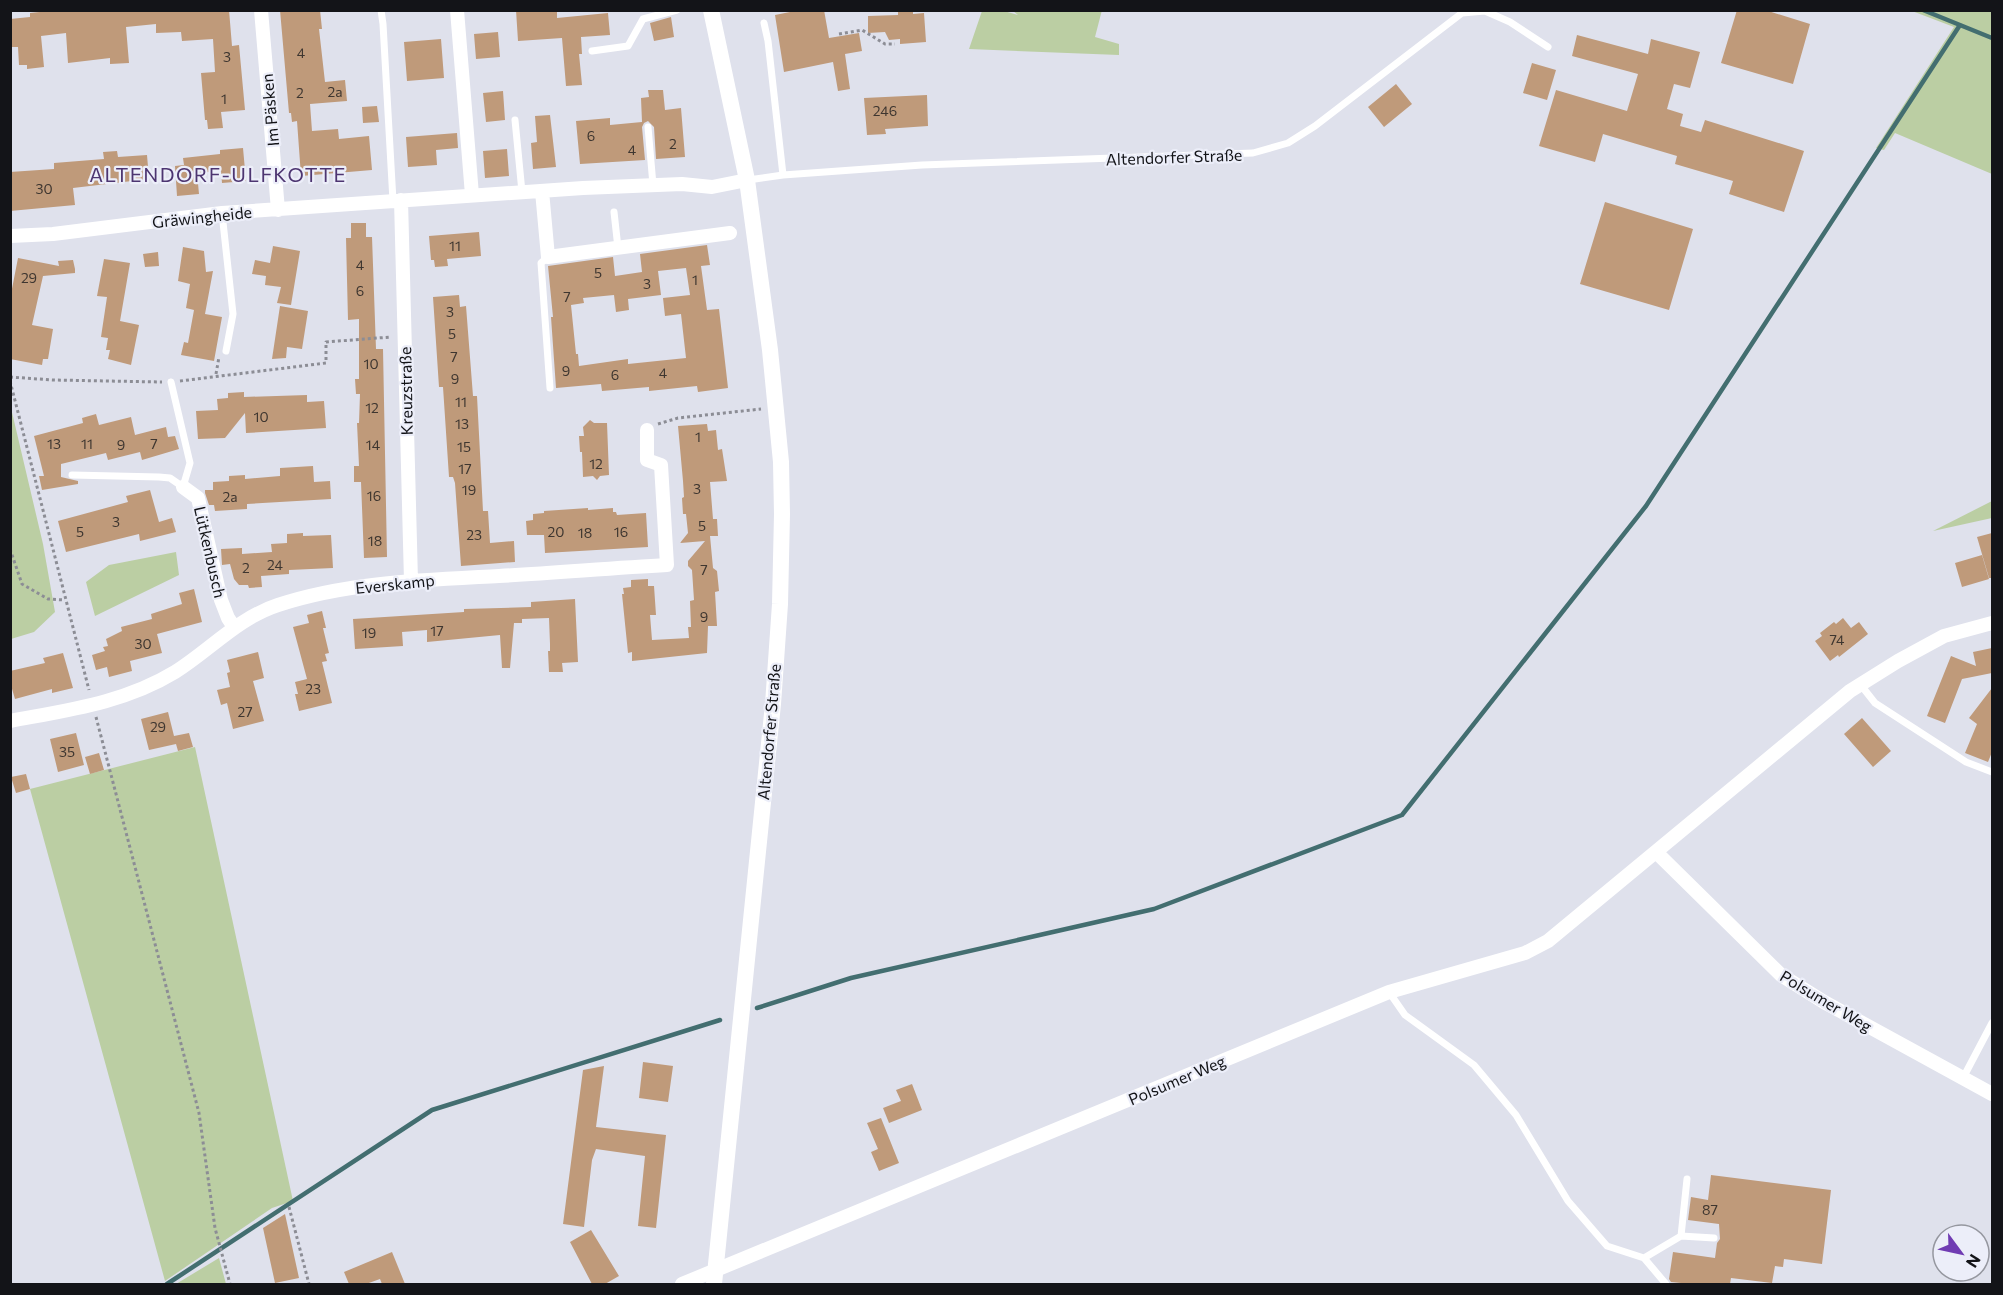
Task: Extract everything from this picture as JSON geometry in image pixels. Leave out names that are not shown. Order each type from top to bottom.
[{"type":"street","name":"Im Päsken","points":[[261,10],[278,210]]},
{"type":"street","points":[[457,10],[472,195]]},
{"type":"street","name":"Altendorfer Straße","points":[[714,12],[747,180],[770,350],[781,462],[780,604],[773,704],[715,1277]]},
{"type":"street","name":"Gräwingheide","points":[[10,236],[53,234],[222,213],[653,185],[682,184],[712,187],[747,180]]},
{"type":"street","points":[[542,191],[548,256],[730,233]]},
{"type":"street","name":"Kreuzstraße","points":[[397,201],[405,336],[411,581]]},
{"type":"street","name":"Everskamp","points":[[10,721],[93,705],[136,693],[176,671],[234,627],[276,605],[333,591],[411,581],[600,571],[667,565],[661,465],[647,460],[647,430]]},
{"type":"street","name":"Lütkenbusch","points":[[183,487],[198,498],[221,600],[234,627]]},
{"type":"street","name":"Polsumer Weg","points":[[682,1284],[715,1277],[1389,992],[1524,953],[1548,941],[1860,684],[1944,636],[1992,622]]},
{"type":"street","name":"Polsumer Weg","points":[[1656,852],[1781,975],[1824,1002],[1992,1094]]},
{"type":"lane","points":[[381,10],[397,201]]},
{"type":"lane","points":[[592,51],[628,46],[643,20],[677,10]]},
{"type":"lane","name":"Altendorfer Straße","points":[[747,180],[783,175],[922,165],[1253,153],[1288,143],[1315,126],[1462,13],[1485,11],[1510,22],[1548,47]]},
{"type":"lane","points":[[764,23],[783,175]]},
{"type":"lane","points":[[515,120],[522,192]]},
{"type":"lane","points":[[648,127],[653,185]]},
{"type":"lane","points":[[614,212],[618,248]]},
{"type":"lane","points":[[222,213],[233,314],[226,351]]},
{"type":"lane","points":[[548,256],[541,263],[550,388]]},
{"type":"lane","points":[[171,382],[189,462],[183,487]]},
{"type":"lane","name":"Lütkenbusch","points":[[72,475],[170,478],[183,487]]},
{"type":"lane","points":[[1860,684],[1875,704],[1966,762],[1992,772]]},
{"type":"lane","points":[[1389,992],[1405,1015],[1474,1065],[1516,1115],[1568,1201],[1607,1246],[1644,1258],[1666,1284]]},
{"type":"lane","points":[[1963,1078],[1992,1023]]},
{"type":"lane","points":[[1681,1236],[1688,1179]]},
{"type":"lane","points":[[1644,1258],[1681,1236],[1714,1238]]},
{"type":"path","points":[[839,34],[862,30],[885,44],[896,44]]},
{"type":"path","points":[[230,1284],[215,1228],[199,1113],[65,600],[10,379],[171,382],[326,363],[326,342],[405,336]]},
{"type":"path","points":[[647,430],[665,421],[678,418],[775,407]]},
{"type":"path","points":[[10,549],[21,584],[48,598],[65,600]]},
{"type":"path","points":[[289,1207],[309,1284]]},
{"type":"green space","points":[[1102,10],[1095,37],[1119,44],[1119,55],[969,49],[982,11],[1004,11],[1018,15],[1013,11]]},
{"type":"green space","points":[[1912,11],[1992,11],[1992,174],[1895,133],[1884,150],[1876,148],[1954,27]]},
{"type":"green space","points":[[11,408],[43,544],[55,612],[34,632],[11,639]]},
{"type":"green space","points":[[1992,501],[1992,518],[1933,531]]},
{"type":"green space","points":[[176,552],[179,575],[95,616],[86,582],[109,565]]},
{"type":"green space","points":[[195,747],[293,1201],[272,1208],[165,1281],[30,789]]},
{"type":"green space","points":[[219,1258],[226,1284],[176,1284]]},
{"type":"building","points":[[58,10],[229,10],[232,46],[239,45],[245,110],[221,112],[223,128],[208,129],[207,120],[205,120],[201,73],[215,72],[213,39],[182,41],[181,32],[156,33],[156,24],[126,27],[129,63],[110,64],[110,58],[68,63],[66,33],[41,36],[44,67],[27,69],[27,65],[19,65],[18,47],[10,47],[10,19],[30,17],[30,13]]},
{"type":"building","points":[[280,10],[320,10],[322,29],[319,29],[325,82],[345,80],[347,101],[310,104],[312,131],[338,129],[339,139],[369,136],[372,170],[301,176],[297,121],[292,122],[291,113],[289,113]]},
{"type":"building","points":[[516,10],[557,10],[557,18],[608,13],[610,35],[581,37],[582,54],[579,54],[582,85],[566,86],[562,38],[518,41]]},
{"type":"building","points":[[800,10],[824,10],[829,38],[859,33],[862,51],[845,54],[850,89],[838,91],[833,62],[784,72],[775,15]]},
{"type":"building","points":[[898,10],[913,10],[913,14],[924,13],[926,42],[900,44],[900,39],[889,40],[885,32],[868,33],[868,16],[898,15]]},
{"type":"building","points":[[1737,10],[1765,10],[1810,24],[1793,84],[1721,63]]},
{"type":"building","points":[[671,17],[674,37],[654,41],[650,23]]},
{"type":"building","points":[[498,32],[500,57],[476,59],[474,34]]},
{"type":"building","points":[[1577,35],[1648,54],[1651,39],[1700,52],[1690,88],[1674,84],[1667,109],[1683,114],[1680,126],[1701,132],[1705,120],[1804,151],[1784,212],[1729,194],[1733,181],[1675,164],[1677,156],[1603,134],[1595,162],[1539,146],[1556,90],[1627,111],[1638,74],[1572,56]]},
{"type":"building","points":[[441,39],[444,78],[407,81],[404,42]]},
{"type":"building","points":[[1532,63],[1556,70],[1547,100],[1523,93]]},
{"type":"building","points":[[1396,84],[1412,104],[1384,127],[1368,107]]},
{"type":"building","points":[[648,90],[663,90],[665,110],[681,108],[685,157],[656,159],[654,127],[648,121],[642,127],[645,160],[580,164],[576,121],[610,118],[610,125],[642,122],[641,98],[649,97]]},
{"type":"building","points":[[503,91],[505,120],[486,122],[483,93]]},
{"type":"building","points":[[927,95],[928,126],[885,129],[886,134],[867,135],[864,98]]},
{"type":"building","points":[[377,106],[379,122],[363,123],[362,107]]},
{"type":"building","points":[[550,115],[556,167],[533,169],[531,143],[537,142],[535,116]]},
{"type":"building","points":[[457,133],[458,148],[436,150],[437,165],[408,167],[406,137]]},
{"type":"building","points":[[243,148],[246,181],[222,183],[221,171],[197,173],[199,194],[177,196],[175,166],[184,165],[183,158],[220,154],[220,150]]},
{"type":"building","points":[[507,149],[509,176],[485,178],[483,151]]},
{"type":"building","points":[[117,151],[118,157],[147,155],[149,179],[73,188],[75,205],[10,211],[10,172],[54,169],[54,163],[104,159],[103,152]]},
{"type":"building","points":[[1605,202],[1693,229],[1669,310],[1580,284]]},
{"type":"building","points":[[351,223],[366,223],[366,237],[372,237],[376,349],[383,349],[387,557],[364,558],[361,482],[354,482],[354,466],[359,466],[357,423],[359,423],[360,394],[356,394],[355,379],[359,379],[359,319],[348,320],[346,238],[351,238]]},
{"type":"building","points":[[479,232],[481,256],[447,259],[448,266],[435,267],[434,260],[431,260],[429,236]]},
{"type":"building","points":[[707,245],[710,265],[701,266],[707,310],[719,309],[728,388],[698,392],[697,386],[649,391],[649,387],[602,391],[601,384],[556,388],[548,266],[613,257],[615,276],[642,272],[640,254]],"holes":[[[686,268],[690,295],[663,298],[665,316],[681,314],[686,358],[628,364],[628,359],[579,366],[571,305],[584,303],[583,298],[614,295],[616,312],[629,310],[628,299],[661,295],[658,271]]]},
{"type":"building","points":[[273,246],[300,251],[291,305],[277,303],[281,287],[265,285],[266,276],[252,274],[255,260],[270,263]]},
{"type":"building","points":[[183,247],[204,251],[206,272],[213,271],[205,314],[222,317],[214,361],[181,355],[184,342],[188,343],[194,310],[186,308],[190,284],[178,281]]},
{"type":"building","points":[[158,252],[159,266],[145,267],[143,254]]},
{"type":"building","points":[[18,258],[59,266],[58,261],[73,260],[75,273],[43,276],[32,325],[53,329],[48,359],[43,359],[42,365],[10,359],[10,299]]},
{"type":"building","points":[[104,259],[130,263],[120,321],[139,325],[131,365],[108,359],[110,350],[106,350],[108,338],[101,337],[107,297],[97,296]]},
{"type":"building","points":[[459,295],[460,307],[466,306],[473,396],[477,396],[483,511],[488,511],[490,543],[514,541],[515,562],[461,566],[455,483],[453,477],[449,477],[443,387],[439,387],[433,297]]},
{"type":"building","points":[[280,306],[308,311],[302,349],[287,347],[286,358],[272,359]]},
{"type":"building","points":[[244,392],[244,397],[307,395],[307,402],[324,401],[326,428],[246,433],[245,413],[225,438],[198,439],[196,411],[218,410],[217,399],[228,398],[228,393]]},
{"type":"building","points":[[96,414],[99,425],[131,417],[135,435],[166,427],[168,437],[175,436],[179,449],[142,460],[140,452],[108,460],[106,453],[61,464],[61,477],[78,481],[78,484],[42,490],[39,476],[44,476],[34,436],[83,423],[82,418]]},
{"type":"building","points":[[590,420],[594,423],[607,423],[609,475],[600,476],[597,480],[593,476],[583,477],[582,452],[580,452],[579,436],[584,436],[583,427]]},
{"type":"building","points":[[707,424],[708,431],[716,430],[718,450],[722,449],[727,481],[710,482],[713,519],[717,519],[718,536],[710,536],[713,568],[717,571],[719,591],[715,592],[717,626],[708,626],[707,653],[632,661],[632,652],[628,653],[622,594],[624,594],[623,588],[631,587],[631,580],[648,579],[648,586],[654,586],[656,615],[650,615],[652,640],[689,638],[690,601],[694,600],[692,570],[688,566],[688,561],[705,541],[680,543],[688,533],[686,514],[683,514],[682,498],[684,497],[678,426]]},
{"type":"building","points":[[313,466],[314,482],[330,481],[331,499],[247,504],[247,509],[215,511],[214,505],[209,505],[205,493],[205,490],[213,490],[213,482],[229,481],[229,476],[245,475],[245,479],[280,476],[280,468]]},
{"type":"building","points":[[150,490],[159,522],[172,518],[176,532],[140,541],[139,534],[66,552],[58,521],[128,502],[126,496]]},
{"type":"building","points":[[588,508],[588,510],[613,508],[613,512],[617,515],[646,513],[648,547],[545,553],[544,535],[527,535],[526,521],[533,520],[533,514]]},
{"type":"building","points":[[303,533],[303,536],[331,535],[333,568],[289,570],[289,574],[261,576],[262,587],[249,588],[248,585],[239,585],[234,579],[230,564],[222,565],[221,549],[242,548],[242,554],[272,552],[271,544],[287,543],[287,534]]},
{"type":"building","points":[[1992,533],[1992,578],[1989,578],[1977,537]]},
{"type":"building","points":[[1982,555],[1989,579],[1962,587],[1955,563]]},
{"type":"building","points":[[194,589],[202,622],[157,634],[162,653],[130,661],[132,671],[109,677],[107,667],[96,670],[92,655],[105,651],[103,647],[108,646],[106,639],[122,631],[121,627],[152,619],[151,614],[182,604],[179,593]]},
{"type":"building","points":[[575,599],[578,662],[562,663],[563,672],[549,672],[549,618],[522,619],[522,623],[514,623],[510,668],[502,668],[500,635],[427,642],[427,630],[402,632],[403,646],[355,649],[353,619],[464,612],[464,609],[531,607],[531,602]]},
{"type":"building","points":[[322,611],[326,628],[323,628],[329,653],[325,654],[327,661],[322,662],[332,703],[299,711],[295,682],[307,679],[293,627],[309,623],[307,615]]},
{"type":"building","points":[[1843,618],[1851,628],[1859,622],[1868,634],[1839,657],[1838,655],[1830,661],[1815,641],[1822,636],[1820,633]]},
{"type":"building","points":[[1992,648],[1992,673],[1962,679],[1945,723],[1927,716],[1951,656],[1976,666],[1973,652]]},
{"type":"building","points":[[258,652],[264,678],[253,681],[264,721],[233,729],[227,703],[221,705],[217,690],[230,687],[227,660]]},
{"type":"building","points":[[63,653],[73,688],[52,693],[52,689],[15,699],[10,682],[10,671],[45,663],[43,658]]},
{"type":"building","points":[[1992,688],[1992,752],[1988,762],[1965,753],[1977,724],[1969,718]]},
{"type":"building","points":[[168,712],[174,736],[189,733],[193,747],[178,751],[176,744],[149,750],[141,719]]},
{"type":"building","points":[[1862,718],[1891,751],[1873,767],[1844,734]]},
{"type":"building","points":[[76,733],[84,765],[58,772],[50,739]]},
{"type":"building","points":[[99,753],[104,770],[90,774],[85,757]]},
{"type":"building","points":[[26,774],[30,789],[16,793],[11,777]]},
{"type":"building","points":[[643,1062],[673,1066],[668,1102],[639,1098]]},
{"type":"building","points":[[604,1066],[596,1127],[666,1135],[656,1228],[638,1226],[645,1156],[596,1149],[592,1160],[584,1227],[563,1224],[583,1070]]},
{"type":"building","points":[[912,1084],[922,1110],[889,1123],[883,1108],[901,1101],[896,1090]]},
{"type":"building","points":[[881,1118],[899,1163],[879,1171],[871,1152],[878,1149],[867,1123]]},
{"type":"building","points":[[1711,1175],[1831,1190],[1822,1264],[1784,1259],[1783,1267],[1775,1266],[1772,1283],[1731,1278],[1730,1284],[1671,1282],[1669,1279],[1673,1252],[1715,1258],[1717,1243],[1720,1239],[1719,1224],[1688,1220],[1691,1197],[1708,1200]]},
{"type":"building","points":[[285,1214],[299,1278],[275,1283],[263,1228]]},
{"type":"building","points":[[591,1230],[619,1276],[605,1284],[592,1284],[570,1242]]},
{"type":"building","points":[[392,1252],[405,1284],[382,1284],[380,1279],[366,1284],[349,1284],[344,1272]]},
{"type":"waterway","points":[[1923,10],[1992,38]]},
{"type":"waterway","points":[[757,1008],[851,978],[1154,909],[1402,815],[1646,506],[1960,25]]},
{"type":"waterway","points":[[167,1284],[432,1110],[720,1020]]},
{"type":"district","name":"ALTENDORF-ULFKOTTE","points":[[218,175]]}]
